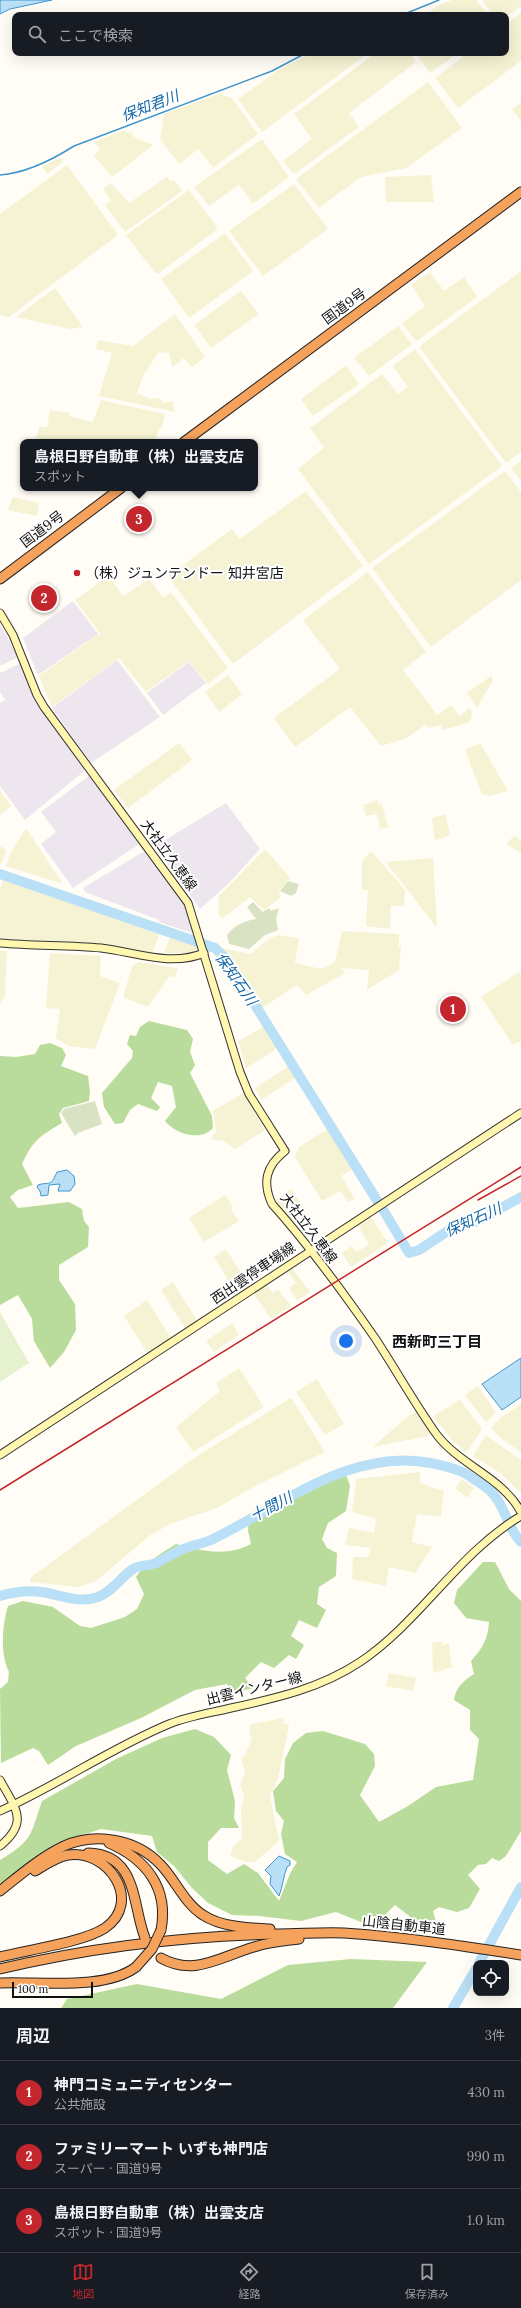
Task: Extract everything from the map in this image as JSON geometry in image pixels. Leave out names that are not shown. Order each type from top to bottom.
[{"type":"highway","name":"国道9号","points":[[188,439],[521,192]]},
{"type":"highway","name":"国道9号","points":[[0,579],[117,491]]},
{"type":"highway","points":[[0,1891],[51,1853],[76,1842],[96,1840],[124,1842],[146,1853],[170,1875],[191,1904],[203,1915],[219,1922],[242,1927],[316,1934]]},
{"type":"highway","points":[[0,1983],[102,1981],[122,1975],[136,1967],[152,1949],[161,1930],[163,1920],[162,1900],[151,1872],[130,1853],[109,1843],[96,1840]]},
{"type":"highway","points":[[0,1898],[33,1872],[50,1862],[69,1855],[99,1854],[115,1862],[122,1868],[132,1885],[148,1940]]},
{"type":"highway","points":[[0,1958],[89,1936],[107,1926],[114,1919],[118,1911],[121,1894],[117,1879],[112,1872],[91,1857],[69,1855]]},
{"type":"highway","points":[[161,1958],[178,1966],[195,1967],[268,1943],[316,1934]]},
{"type":"highway","name":"山陰自動車道","points":[[0,1969],[148,1940],[236,1935],[316,1934],[405,1941],[521,1955]]},
{"type":"highway","name":"山陰自動車道","points":[[405,1941],[521,1959]]},
{"type":"main road","name":"大社立久恵線","points":[[0,613],[13,635],[37,695],[44,706],[181,891],[188,903],[204,950],[240,1072],[249,1094],[284,1150],[276,1158],[268,1172],[266,1179],[268,1196],[272,1204],[310,1251],[374,1338],[438,1435],[456,1454],[504,1488],[514,1498],[521,1512]]},
{"type":"main road","points":[[0,943],[102,948],[165,959],[195,957],[204,950]]},
{"type":"main road","name":"西出雲停車場線","points":[[0,1455],[521,1113]]},
{"type":"main road","name":"出雲インター線","points":[[0,1810],[13,1805],[138,1738],[170,1724],[200,1714],[296,1693],[326,1681],[360,1662],[382,1644],[477,1550],[501,1529],[521,1516]]},
{"type":"main road","points":[[0,1780],[13,1805],[18,1819],[16,1830],[0,1846]]},
{"type":"shaded area","points":[[452,0],[476,0],[486,12],[430,12],[438,5]]},
{"type":"shaded area","points":[[482,0],[521,0],[521,6],[509,15],[509,12],[491,12]]},
{"type":"shaded area","points":[[521,13],[521,61],[458,108],[435,78],[464,56],[509,56],[509,22]]},
{"type":"shaded area","points":[[306,56],[364,56],[262,132],[238,99],[277,71]]},
{"type":"shaded area","points":[[372,56],[412,56],[416,62],[349,113],[359,127],[297,172],[292,173],[283,161],[312,139],[294,114]]},
{"type":"shaded area","points":[[418,56],[454,56],[430,73]]},
{"type":"shaded area","points":[[428,82],[462,128],[406,168],[361,177],[319,208],[296,179]]},
{"type":"shaded area","points":[[221,93],[224,96],[231,97],[258,134],[213,168],[198,149],[179,164],[160,139],[164,114]]},
{"type":"shaded area","points":[[521,102],[521,121],[512,109]]},
{"type":"shaded area","points":[[124,130],[127,133],[131,131],[134,137],[153,145],[112,177],[94,156],[100,149],[94,142]]},
{"type":"shaded area","points":[[262,139],[289,177],[253,204],[239,185],[209,206],[194,187]]},
{"type":"shaded area","points":[[60,158],[63,162],[47,174],[42,166]]},
{"type":"shaded area","points":[[67,165],[118,235],[9,317],[0,315],[0,214]]},
{"type":"shaded area","points":[[431,175],[434,202],[386,202],[385,177]]},
{"type":"shaded area","points":[[167,177],[170,181],[174,180],[182,191],[125,232],[105,205],[111,201],[103,189],[111,183],[129,203]]},
{"type":"shaded area","points":[[294,184],[328,229],[263,276],[229,231]]},
{"type":"shaded area","points":[[189,190],[217,227],[216,230],[158,274],[155,273],[126,235]]},
{"type":"shaded area","points":[[225,233],[253,271],[189,318],[161,279]]},
{"type":"shaded area","points":[[521,271],[521,452],[506,463],[420,348],[421,345]]},
{"type":"shaded area","points":[[430,272],[444,291],[464,277],[477,297],[418,340],[415,340],[402,323],[425,306],[411,285]]},
{"type":"shaded area","points":[[55,288],[83,327],[70,329],[16,317]]},
{"type":"shaded area","points":[[241,291],[259,314],[211,348],[194,325]]},
{"type":"shaded area","points":[[175,314],[205,357],[192,367],[184,358],[172,367],[169,353],[159,352],[144,374],[137,393],[151,399],[160,398],[163,403],[172,401],[175,412],[99,396],[112,353],[96,349],[98,340],[133,346]]},
{"type":"shaded area","points":[[398,326],[412,344],[369,376],[354,358]]},
{"type":"shaded area","points":[[415,349],[502,466],[369,564],[298,469],[324,448],[310,428],[382,374],[398,394],[408,387],[393,366]]},
{"type":"shaded area","points":[[346,365],[359,384],[313,416],[301,399]]},
{"type":"shaded area","points":[[101,400],[165,414],[162,428],[159,428],[156,439],[36,439],[39,427],[47,427],[50,410],[69,413],[69,416],[93,422]]},
{"type":"shaded area","points":[[521,461],[521,481],[511,468]]},
{"type":"shaded area","points":[[505,471],[521,492],[521,580],[431,647],[372,568]]},
{"type":"shaded area","points":[[306,491],[363,566],[233,664],[168,576],[232,529],[240,539]]},
{"type":"shaded area","points":[[13,497],[39,503],[37,516],[8,510]]},
{"type":"shaded area","points":[[368,572],[426,652],[403,670],[437,715],[451,705],[460,716],[470,707],[472,713],[471,719],[468,723],[442,730],[441,725],[429,728],[425,725],[407,738],[381,746],[350,707],[295,747],[274,718],[340,669],[303,620]]},
{"type":"shaded area","points":[[109,576],[123,596],[149,579],[163,598],[171,592],[228,668],[208,684],[189,661],[146,692],[119,658],[52,707],[39,676],[100,633],[75,600]]},
{"type":"shaded area","points":[[73,601],[98,634],[38,675],[23,638]]},
{"type":"shaded area","points":[[0,624],[18,657],[0,666]]},
{"type":"shaded area","points":[[117,660],[160,717],[91,763],[52,708]]},
{"type":"shaded area","points":[[189,662],[206,683],[163,715],[147,693]]},
{"type":"shaded area","points":[[21,663],[35,698],[85,767],[83,772],[25,820],[0,786],[0,703],[5,700],[0,692],[0,673]]},
{"type":"shaded area","points":[[228,675],[242,694],[219,712],[205,692]]},
{"type":"shaded area","points":[[491,676],[493,680],[477,708],[467,693]]},
{"type":"shaded area","points":[[179,743],[192,760],[128,808],[114,790]]},
{"type":"shaded area","points":[[480,743],[508,791],[489,796],[482,794],[465,750]]},
{"type":"shaded area","points":[[90,775],[141,843],[73,888],[41,844],[56,832],[41,812]]},
{"type":"shaded area","points":[[0,790],[11,806],[0,815]]},
{"type":"shaded area","points":[[378,800],[379,805],[382,804],[388,827],[380,829],[377,814],[366,816],[363,805]]},
{"type":"shaded area","points":[[226,803],[260,849],[230,882],[200,909],[155,846]]},
{"type":"shaded area","points":[[446,814],[450,836],[435,840],[432,818]]},
{"type":"shaded area","points":[[26,828],[63,884],[6,866],[10,854]]},
{"type":"shaded area","points":[[515,835],[521,841],[521,853],[506,844]]},
{"type":"shaded area","points":[[0,846],[7,850],[1,864],[0,863]]},
{"type":"shaded area","points":[[148,849],[179,893],[189,911],[195,934],[159,922],[159,920],[85,892],[83,888]]},
{"type":"shaded area","points":[[265,849],[290,878],[279,891],[281,897],[264,910],[250,897],[222,919],[218,913],[219,896]]},
{"type":"shaded area","points":[[371,851],[405,890],[404,906],[391,906],[390,929],[366,926],[368,890],[362,890],[362,861]]},
{"type":"shaded area","points":[[433,858],[437,928],[386,862]]},
{"type":"shaded area","points":[[3,880],[160,932],[152,954],[116,946],[0,938],[0,888]]},
{"type":"shaded area","points":[[342,931],[399,934],[399,947],[401,947],[399,970],[367,990],[369,970],[342,968],[345,973],[306,995],[297,985],[262,1008],[221,948],[251,954],[268,939],[278,935],[299,938],[295,963],[321,969],[335,962]]},
{"type":"shaded area","points":[[170,937],[199,946],[194,952],[189,954],[164,953]]},
{"type":"shaded area","points":[[0,950],[7,951],[5,996],[0,1004]]},
{"type":"shaded area","points":[[50,953],[101,956],[100,976],[120,983],[95,1049],[68,1046],[56,1038],[60,1009],[46,1008]]},
{"type":"shaded area","points":[[138,962],[178,968],[175,978],[170,975],[148,1007],[123,997],[132,967]]},
{"type":"shaded area","points":[[519,972],[521,976],[521,1041],[513,1045],[481,997]]},
{"type":"shaded area","points":[[263,1027],[277,1046],[274,1051],[246,1068],[238,1041]]},
{"type":"shaded area","points":[[289,1066],[296,1077],[261,1100],[255,1088]]},
{"type":"shaded area","points":[[245,1092],[265,1130],[235,1149],[224,1141],[210,1139],[216,1132],[213,1111]]},
{"type":"shaded area","points":[[328,1129],[354,1168],[341,1176],[355,1199],[348,1202],[340,1191],[322,1201],[295,1157],[299,1147]]},
{"type":"shaded area","points":[[291,1189],[306,1211],[291,1221],[275,1200]]},
{"type":"shaded area","points":[[225,1195],[233,1206],[231,1209],[239,1221],[204,1242],[189,1218]]},
{"type":"shaded area","points":[[370,1216],[388,1243],[351,1267],[342,1253],[352,1246],[357,1252],[369,1244],[357,1224]]},
{"type":"shaded area","points":[[226,1249],[250,1287],[238,1296],[214,1257]]},
{"type":"shaded area","points":[[292,1268],[310,1292],[297,1301],[289,1288],[296,1283],[288,1272]]},
{"type":"shaded area","points":[[173,1282],[198,1322],[188,1329],[185,1328],[161,1290]]},
{"type":"shaded area","points":[[266,1284],[273,1293],[278,1289],[291,1306],[271,1319],[253,1293]]},
{"type":"shaded area","points":[[147,1300],[172,1340],[149,1355],[124,1316]]},
{"type":"shaded area","points":[[232,1323],[239,1335],[214,1352],[206,1341]]},
{"type":"shaded area","points":[[239,1368],[264,1407],[193,1452],[176,1427],[220,1391],[216,1383]]},
{"type":"shaded area","points":[[317,1379],[344,1424],[325,1435],[296,1392]]},
{"type":"shaded area","points":[[478,1386],[496,1413],[486,1422],[465,1395]]},
{"type":"shaded area","points":[[289,1399],[292,1399],[325,1452],[257,1485],[217,1508],[170,1524],[149,1536],[96,1581],[79,1587],[30,1582],[31,1577],[197,1456]]},
{"type":"shaded area","points":[[460,1400],[482,1429],[468,1451],[465,1452],[451,1439],[433,1416]]},
{"type":"shaded area","points":[[521,1404],[521,1452],[503,1440],[491,1428],[501,1417]]},
{"type":"shaded area","points":[[417,1411],[431,1432],[428,1436],[373,1447],[402,1421]]},
{"type":"shaded area","points":[[486,1435],[521,1460],[521,1493],[500,1473],[473,1456]]},
{"type":"shaded area","points":[[420,1472],[420,1483],[444,1491],[441,1517],[417,1514],[412,1542],[432,1547],[415,1573],[389,1567],[386,1586],[352,1579],[353,1557],[368,1557],[371,1548],[345,1545],[349,1528],[374,1533],[376,1519],[352,1512],[356,1479]]},
{"type":"shaded area","points":[[462,1479],[474,1488],[467,1498],[455,1488]]},
{"type":"shaded area","points":[[442,1641],[443,1645],[449,1643],[452,1667],[433,1673],[432,1643]]},
{"type":"shaded area","points":[[389,1673],[416,1678],[413,1691],[386,1686]]},
{"type":"shaded area","points":[[284,1718],[283,1723],[289,1725],[278,1779],[270,1796],[279,1841],[255,1862],[245,1862],[230,1856],[233,1847],[242,1838],[241,1808],[244,1797],[240,1784],[245,1773],[241,1757],[244,1757],[252,1739],[249,1731],[251,1724]]},
{"type":"green space","points":[[288,881],[299,884],[296,893],[291,896],[280,891]]},
{"type":"green space","points":[[253,902],[263,912],[269,908],[271,911],[279,908],[276,918],[278,930],[265,935],[249,949],[229,944],[227,935],[233,929],[244,922],[256,919],[247,907]]},
{"type":"green space","points":[[149,1021],[187,1030],[193,1039],[190,1052],[195,1065],[190,1073],[212,1116],[213,1128],[202,1135],[188,1135],[182,1133],[175,1130],[165,1121],[176,1107],[172,1086],[158,1082],[151,1098],[160,1107],[157,1111],[138,1104],[130,1110],[123,1123],[115,1124],[104,1107],[102,1093],[132,1058],[133,1051],[127,1044],[130,1035],[136,1036],[140,1027]]},
{"type":"green space","points":[[50,1043],[62,1048],[66,1055],[61,1066],[88,1076],[90,1091],[89,1101],[63,1108],[59,1114],[62,1123],[38,1139],[30,1149],[22,1164],[33,1185],[18,1190],[10,1197],[18,1208],[69,1202],[82,1209],[84,1221],[89,1227],[88,1247],[59,1265],[59,1280],[75,1304],[76,1330],[64,1352],[50,1368],[34,1341],[32,1319],[18,1295],[0,1305],[0,1056],[16,1057],[35,1054],[40,1045]]},
{"type":"green space","points":[[95,1101],[102,1124],[78,1133],[75,1136],[61,1113],[64,1109]]},
{"type":"green space","points":[[0,1312],[29,1363],[0,1382]]},
{"type":"green space","points":[[338,1471],[347,1477],[350,1486],[346,1511],[328,1523],[322,1539],[327,1548],[337,1553],[336,1576],[319,1587],[317,1604],[326,1610],[317,1628],[299,1620],[291,1636],[304,1645],[296,1659],[289,1655],[274,1668],[261,1662],[245,1678],[253,1688],[233,1693],[227,1684],[195,1690],[141,1718],[76,1746],[48,1765],[39,1751],[33,1748],[1,1763],[0,1689],[8,1682],[9,1672],[4,1657],[3,1648],[4,1622],[8,1606],[23,1601],[53,1607],[80,1626],[91,1628],[125,1617],[137,1609],[144,1594],[136,1577],[149,1562],[160,1554],[176,1544],[204,1551],[223,1552],[242,1548],[251,1544],[248,1531],[249,1516],[286,1493]]},
{"type":"green space","points":[[483,1562],[495,1562],[509,1589],[521,1601],[521,1831],[506,1856],[499,1861],[492,1858],[486,1864],[478,1865],[468,1875],[480,1889],[469,1908],[457,1912],[439,1907],[433,1911],[436,1922],[433,1928],[425,1928],[395,1905],[379,1921],[366,1924],[336,1912],[301,1921],[259,1916],[232,1915],[208,1903],[192,1888],[174,1866],[157,1852],[152,1836],[101,1829],[55,1844],[0,1887],[0,1860],[25,1842],[32,1830],[42,1801],[116,1759],[162,1738],[195,1729],[214,1737],[231,1755],[227,1770],[235,1801],[234,1818],[239,1828],[221,1828],[208,1842],[208,1860],[227,1874],[244,1864],[258,1873],[279,1901],[289,1876],[297,1862],[285,1854],[281,1834],[284,1821],[276,1811],[273,1791],[284,1778],[285,1759],[293,1743],[306,1733],[323,1731],[365,1744],[374,1754],[375,1766],[360,1795],[379,1822],[408,1806],[436,1787],[473,1780],[479,1739],[470,1730],[470,1710],[454,1700],[456,1691],[474,1674],[471,1661],[484,1643],[489,1622],[466,1618],[454,1603],[457,1590]]},
{"type":"green space","points":[[351,1959],[427,1962],[393,2008],[61,2008],[67,1999],[137,1984],[221,1999],[288,1965]]},
{"type":"water","points":[[0,0],[52,0],[10,9],[0,14]]},
{"type":"water","points":[[67,1170],[74,1176],[75,1184],[70,1191],[58,1191],[60,1184],[49,1185],[48,1195],[41,1196],[37,1187],[38,1185],[51,1182],[57,1172]]},
{"type":"water","points":[[521,1358],[521,1397],[502,1410],[482,1384]]},
{"type":"water","points":[[279,1856],[290,1861],[290,1865],[287,1867],[279,1896],[270,1884],[271,1876],[265,1870]]},
{"type":"waterway","name":"保知君川","points":[[409,12],[439,0]]},
{"type":"waterway","name":"保知君川","points":[[0,175],[29,169],[74,146],[272,71],[300,56]]},
{"type":"waterway","name":"保知石川","points":[[0,874],[215,948],[227,960],[378,1202]]},
{"type":"waterway","name":"保知石川","points":[[382,1208],[409,1253],[419,1250],[463,1221],[476,1222],[521,1197]]},
{"type":"waterway","name":"十間川","points":[[0,1596],[15,1592],[31,1591],[83,1600],[98,1597],[108,1592],[135,1568],[156,1563],[183,1549],[211,1540],[316,1483],[344,1472],[372,1464],[401,1460],[431,1463],[450,1468],[468,1475],[482,1484],[498,1501],[513,1531],[521,1542]]},
{"type":"waterway","points":[[481,1960],[521,1887]]},
{"type":"waterway","points":[[453,2008],[473,1974]]},
{"type":"railway","points":[[0,1490],[521,1167]]},
{"type":"railway","points":[[478,1200],[521,1176]]},
{"type":"place","name":"島根日野自動車（株）出雲支店","points":[[139,519]]},
{"type":"place","name":"（株）ジュンテンドー 知井宮店","points":[[77,573]]},
{"type":"place","name":"ファミリーマート いずも神門店","points":[[44,598]]},
{"type":"place","name":"神門コミュニティセンター","points":[[453,1009]]},
{"type":"district","name":"西新町三丁目","points":[[437,1342]]}]
